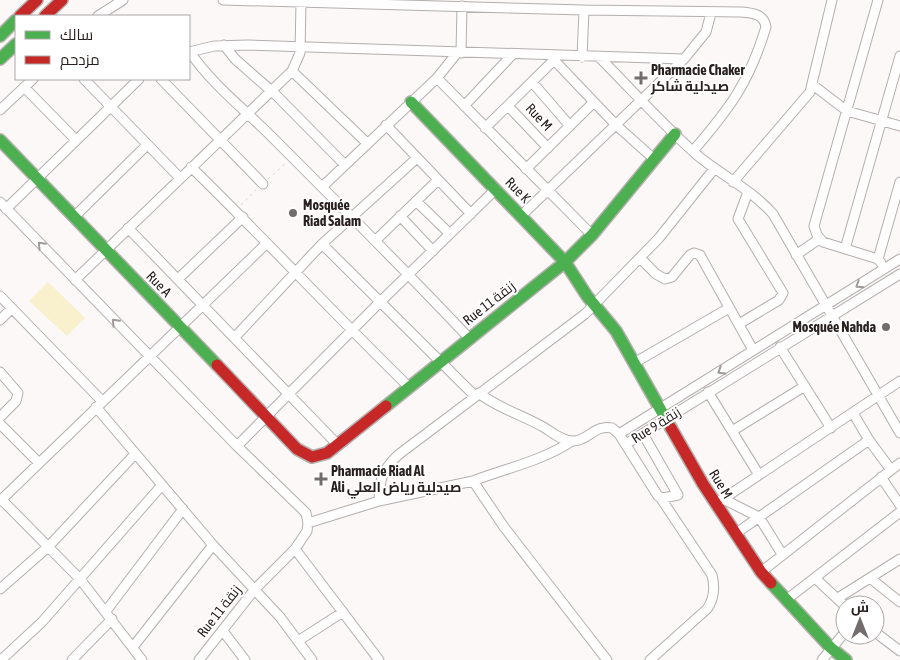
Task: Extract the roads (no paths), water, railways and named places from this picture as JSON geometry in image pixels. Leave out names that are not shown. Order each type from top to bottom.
[{"type":"street","points":[[21,15],[37,0]]},
{"type":"street","points":[[46,15],[62,0]]},
{"type":"street","points":[[100,15],[123,0]]},
{"type":"street","points":[[223,0],[584,10],[742,12],[759,15],[766,25],[763,38],[737,98],[693,151]]},
{"type":"street","points":[[733,182],[806,99],[813,85],[832,0]]},
{"type":"street","points":[[878,0],[816,220],[815,231],[820,239],[878,259],[884,269]]},
{"type":"street","points":[[75,280],[292,71],[298,59],[300,48],[301,2]]},
{"type":"street","points":[[322,187],[436,78],[459,53],[462,6]]},
{"type":"street","points":[[582,57],[584,10]]},
{"type":"street","points":[[522,216],[684,59],[706,32],[711,12]]},
{"type":"street","points":[[0,36],[15,21]]},
{"type":"street","points":[[0,59],[15,45]]},
{"type":"street","points":[[224,45],[246,70],[271,90],[345,165]]},
{"type":"street","points":[[190,52],[224,45],[554,58],[684,59]]},
{"type":"street","points":[[190,53],[203,70],[248,112],[376,240],[469,338]]},
{"type":"street","points":[[464,106],[512,56]]},
{"type":"street","points":[[845,249],[900,56]]},
{"type":"street","points":[[599,57],[693,151],[714,169],[748,192],[772,214],[900,433]]},
{"type":"street","points":[[485,128],[554,58]]},
{"type":"street","points":[[554,58],[616,125],[654,159]]},
{"type":"street","points":[[292,71],[367,143]]},
{"type":"street","points":[[436,78],[592,235]]},
{"type":"street","points":[[0,110],[32,80]]},
{"type":"street","points":[[85,80],[180,178]]},
{"type":"street","points":[[138,80],[37,178],[3,206],[237,446],[304,509],[308,523],[379,501],[473,481],[524,465],[558,450],[572,441],[606,427],[612,428],[620,434]]},
{"type":"street","points":[[162,80],[219,141],[263,184]]},
{"type":"street","points":[[532,82],[570,126]]},
{"type":"street","points":[[813,85],[847,111],[900,126]]},
{"type":"street","points":[[24,88],[76,140]]},
{"type":"street","name":"Rue K","points":[[411,102],[496,188],[565,262],[595,305]]},
{"type":"street","points":[[526,169],[594,102]]},
{"type":"street","name":"Rue M","points":[[508,106],[548,148]]},
{"type":"street","points":[[386,125],[470,214]]},
{"type":"street","name":"Rue 11 زنقة","points":[[297,449],[305,456],[315,458],[327,453],[565,262],[592,235],[675,134]]},
{"type":"street","name":"Rue A","points":[[0,140],[297,449]]},
{"type":"street","points":[[74,217],[147,145]]},
{"type":"street","points":[[235,337],[322,244],[417,158]]},
{"type":"street","points":[[191,167],[243,217],[408,387]]},
{"type":"street","points":[[379,501],[380,479],[386,467],[414,442],[477,394],[503,377],[595,305],[640,258],[714,169]]},
{"type":"street","points":[[376,240],[438,180]]},
{"type":"street","points":[[878,259],[900,182]]},
{"type":"street","points":[[237,446],[496,188]]},
{"type":"street","points":[[739,324],[779,300],[783,293],[738,219],[748,192]]},
{"type":"street","points":[[416,201],[450,234]]},
{"type":"street","points":[[400,216],[432,251]]},
{"type":"street","points":[[178,279],[243,217]]},
{"type":"street","points":[[128,228],[337,444]]},
{"type":"street","points":[[796,255],[820,239]]},
{"type":"street","points":[[142,660],[80,579],[49,546],[1,501],[267,243]]},
{"type":"street","points":[[322,244],[441,362],[477,394],[517,412],[562,438],[572,441]]},
{"type":"street","points":[[640,258],[656,274],[665,279],[672,277],[690,254],[699,254],[753,350]]},
{"type":"street","name":"Rue 9 زنقة","points":[[900,259],[753,350],[663,414],[643,434],[626,444],[620,434],[663,414],[708,392],[900,274]]},
{"type":"street","points":[[0,296],[99,404],[136,454],[213,545],[255,589],[312,660]]},
{"type":"street","name":"Rue M","points":[[595,305],[616,331],[702,484],[719,500],[735,534],[761,572],[831,648],[846,660]]},
{"type":"street","points":[[0,320],[12,308]]},
{"type":"street","points":[[634,363],[729,308]]},
{"type":"street","points":[[780,346],[831,428]]},
{"type":"street","points":[[0,418],[18,397],[16,389],[4,376]]},
{"type":"street","points":[[719,500],[900,381]]},
{"type":"street","points":[[732,431],[805,386]]},
{"type":"street","points":[[708,392],[759,475]]},
{"type":"street","points":[[853,413],[869,440],[891,470]]},
{"type":"street","points":[[0,424],[39,463]]},
{"type":"street","points":[[643,434],[678,495],[657,494]]},
{"type":"street","points":[[735,534],[869,440]]},
{"type":"street","points":[[626,444],[657,494],[712,574],[714,589],[711,604],[707,609],[650,660]]},
{"type":"street","points":[[0,588],[49,546],[136,454]]},
{"type":"street","points":[[761,572],[900,463]]},
{"type":"street","points":[[881,477],[900,506]]},
{"type":"street","points":[[473,481],[504,527],[607,660]]},
{"type":"street","points":[[1,660],[42,622],[162,485]]},
{"type":"street","points":[[719,500],[759,517],[782,554]]},
{"type":"street","points":[[106,611],[183,509]]},
{"type":"street","points":[[786,600],[900,512]]},
{"type":"street","name":"Rue 11 زنقة","points":[[199,660],[255,589],[295,549],[307,531],[308,523]]},
{"type":"street","points":[[133,647],[213,545]]},
{"type":"street","points":[[295,549],[379,660]]},
{"type":"street","points":[[843,595],[900,559]]},
{"type":"street","points":[[815,578],[835,595]]},
{"type":"street","points":[[870,578],[900,602]]},
{"type":"street","points":[[298,641],[343,612]]},
{"type":"street","points":[[72,660],[112,619]]},
{"type":"street","points":[[223,631],[245,660]]},
{"type":"street","points":[[885,640],[900,651]]},
{"type":"street","points":[[822,660],[835,643]]},
{"type":"place","name":"Pharmacie Chaker صيدلية شاكر","points":[[641,78]]},
{"type":"place","name":"Mosquée Riad Salam","points":[[293,213]]},
{"type":"place","name":"Mosquée Nahda","points":[[886,327]]},
{"type":"place","name":"Pharmacie Riad Al Ali صيدلية رياض العلي","points":[[321,479]]}]
